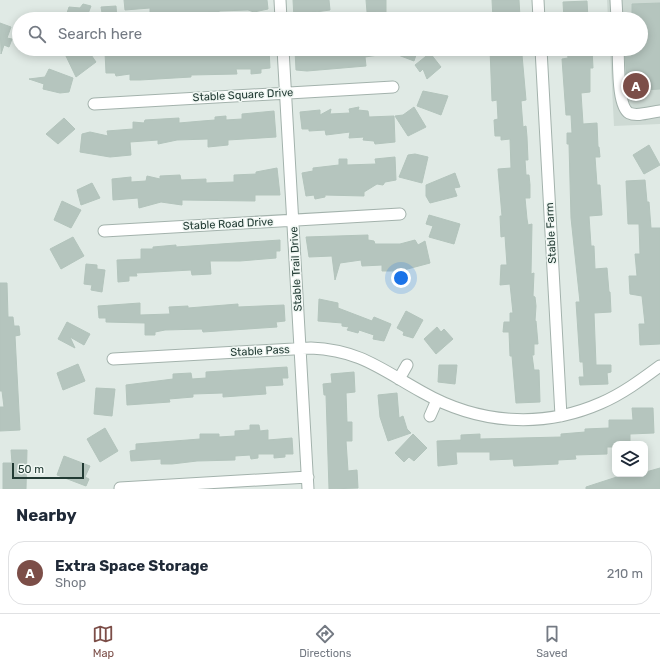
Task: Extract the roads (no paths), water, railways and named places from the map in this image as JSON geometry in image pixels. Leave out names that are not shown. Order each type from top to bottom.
[{"type":"street","points":[[280,0],[281,12]]},
{"type":"street","points":[[538,0],[539,12]]},
{"type":"street","points":[[616,0],[617,12]]},
{"type":"street","name":"Stable Trail Drive","points":[[283,56],[308,489]]},
{"type":"street","name":"Stable Farm","points":[[541,56],[561,416]]},
{"type":"street","points":[[618,56],[621,100],[626,110],[630,114],[640,114],[660,110]]},
{"type":"street","name":"Stable Square Drive","points":[[94,104],[285,92],[393,88]]},
{"type":"street","name":"Stable Road Drive","points":[[104,231],[400,214]]},
{"type":"street","name":"Stable Pass","points":[[113,359],[325,349],[352,354],[377,365],[437,400],[480,416],[499,419],[527,420],[561,416],[608,400],[638,382],[660,366]]},
{"type":"street","points":[[399,379],[407,366]]},
{"type":"street","points":[[430,416],[437,400]]},
{"type":"street","points":[[120,488],[308,477]]},
{"type":"place","name":"Extra Space Storage","points":[[636,86]]}]
